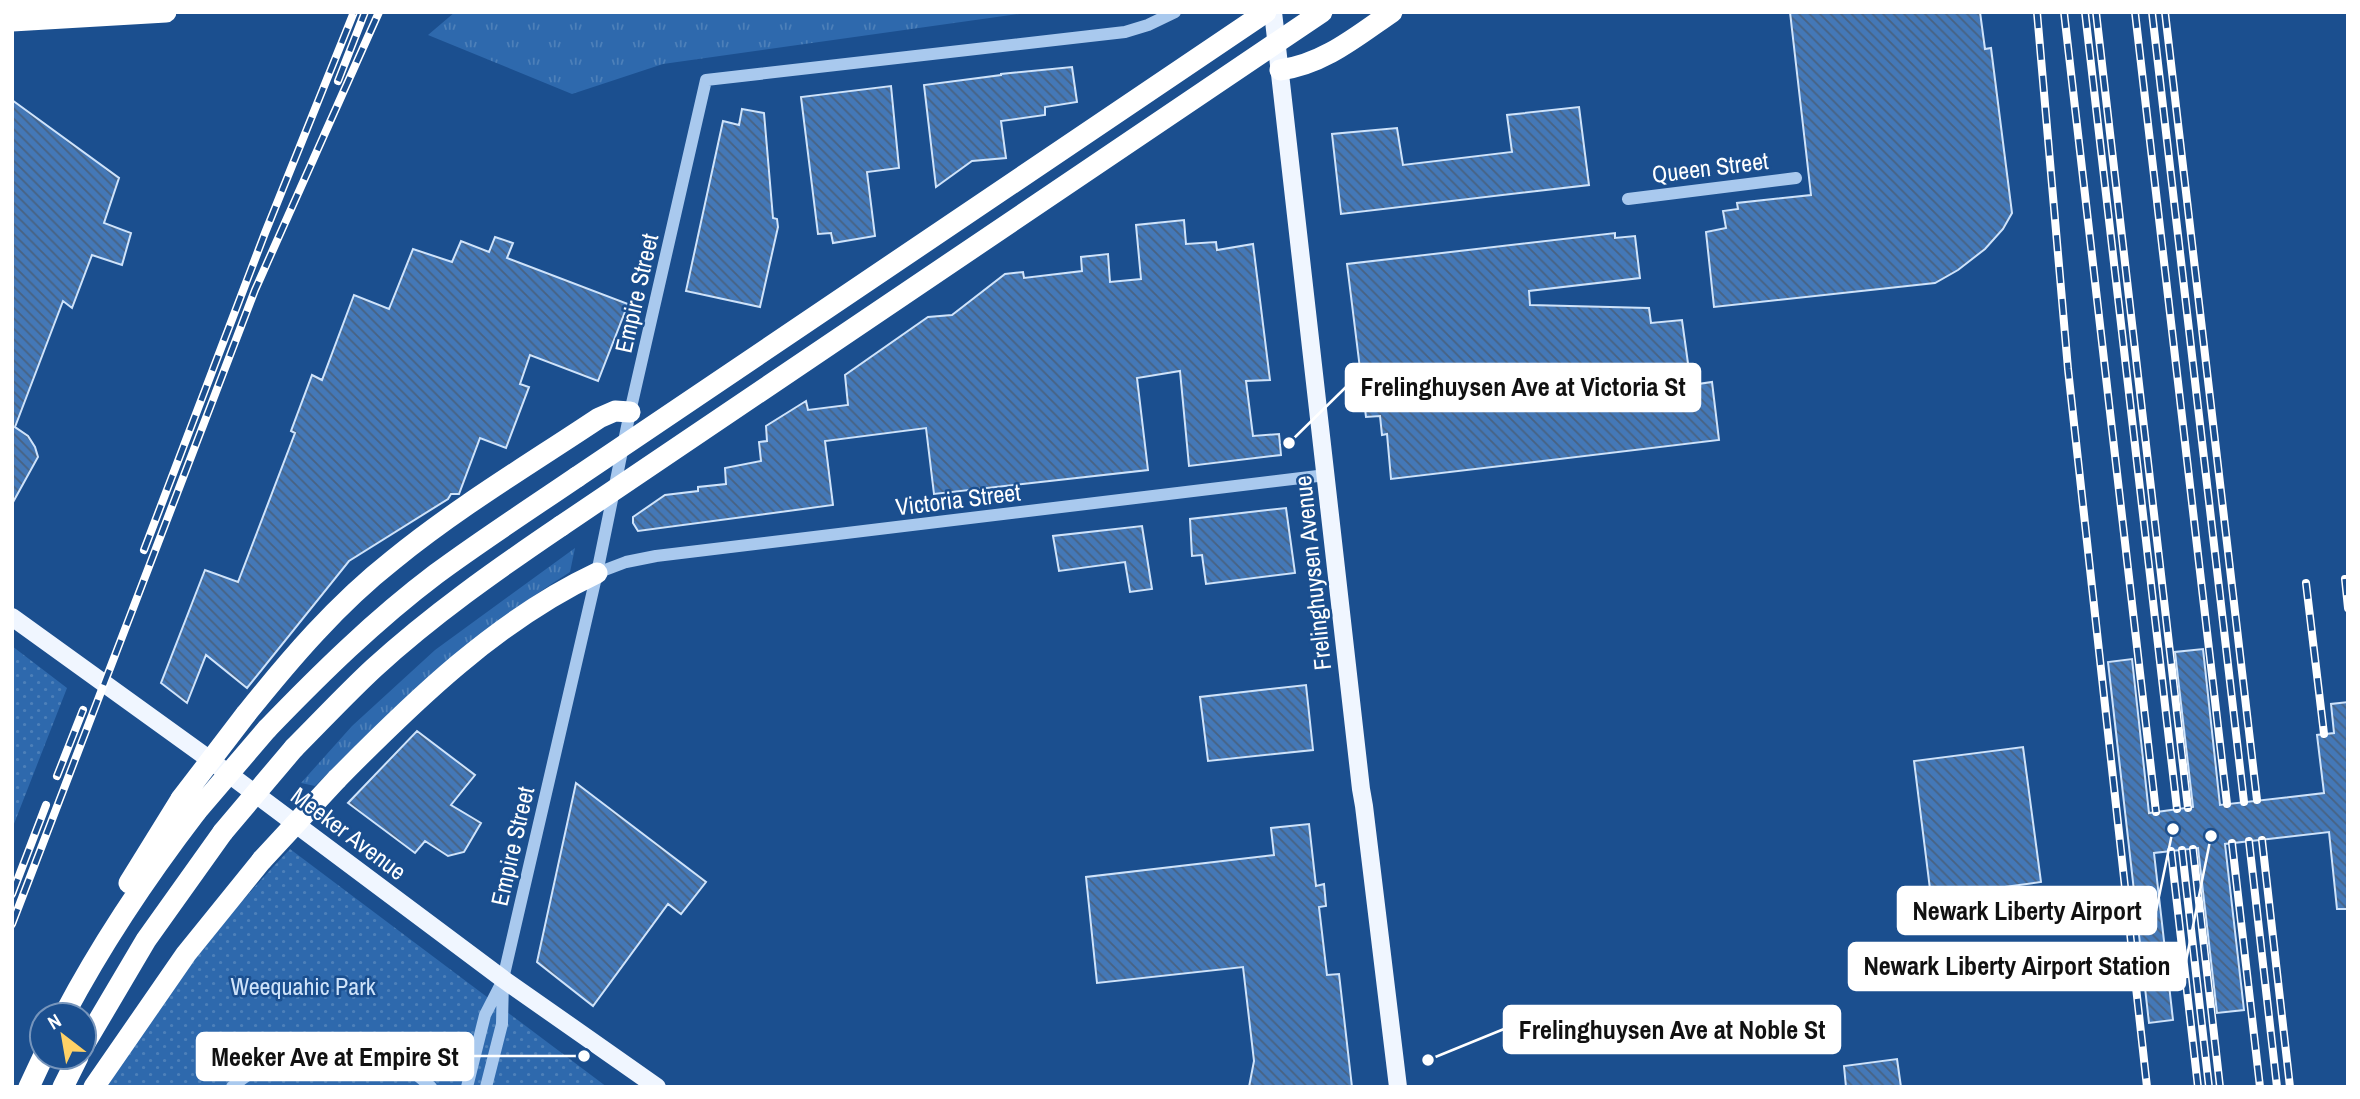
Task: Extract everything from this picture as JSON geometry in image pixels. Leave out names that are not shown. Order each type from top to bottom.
[{"type":"highway","points":[[12,21],[166,12]]},
{"type":"highway","points":[[188,805],[324,671],[407,598],[456,561],[1265,12]]},
{"type":"highway","points":[[98,1021],[146,940],[223,832],[294,748],[355,686],[427,623],[486,577],[1322,12]]},
{"type":"highway","points":[[1280,70],[1310,64],[1326,57],[1392,12]]},
{"type":"highway","points":[[71,1001],[125,890],[188,805],[246,714],[325,622],[391,561],[446,520],[599,418],[615,411],[631,412]]},
{"type":"highway","points":[[94,1087],[186,954],[262,860],[337,779],[411,707],[503,630],[543,602],[597,573]]},
{"type":"highway","points":[[29,1087],[36,1071]]},
{"type":"highway","points":[[63,1087],[71,1071]]},
{"type":"main road","name":"Frelinghuysen Avenue","points":[[1273,12],[1361,789],[1398,1087]]},
{"type":"main road","name":"Meeker Avenue","points":[[12,617],[213,762],[503,979],[657,1087]]},
{"type":"street","name":"Empire Street","points":[[503,979],[597,573],[706,80],[1125,32],[1148,25],[1174,12]]},
{"type":"street","name":"Queen Street","points":[[1628,199],[1796,177]]},
{"type":"street","name":"Victoria Street","points":[[597,573],[649,557],[1326,475]]},
{"type":"street","points":[[467,1087],[485,1015],[503,979]]},
{"type":"street","points":[[486,1087],[502,1024],[503,979]]},
{"type":"street","points":[[233,1087],[261,1065],[290,1050],[314,1040],[339,1038],[360,1041],[378,1048],[431,1087]]},
{"type":"green space","points":[[455,12],[1033,12],[663,64],[572,94],[428,35]]},
{"type":"green space","points":[[575,548],[570,572],[501,620],[437,672],[315,786],[301,783],[352,726],[435,650]]},
{"type":"green space","points":[[12,646],[67,688],[12,829]]},
{"type":"green space","name":"Weequahic Park","points":[[290,849],[607,1087],[107,1087],[192,963],[239,904]]},
{"type":"building","points":[[1790,12],[1980,12],[1985,49],[1991,48],[2012,213],[2003,229],[1985,249],[1958,270],[1935,283],[1714,307],[1706,232],[1726,228],[1723,211],[1738,209],[1737,203],[1811,195]]},
{"type":"building","points":[[1072,67],[1077,102],[1045,107],[1045,115],[1001,121],[1006,158],[972,161],[936,187],[924,85]]},
{"type":"building","points":[[891,86],[899,168],[867,172],[875,236],[833,243],[831,233],[818,234],[801,97]]},
{"type":"building","points":[[12,100],[119,178],[104,223],[131,233],[122,265],[92,255],[72,308],[63,301],[15,427],[28,436],[38,457],[12,504]]},
{"type":"building","points":[[1579,107],[1589,185],[1341,214],[1332,134],[1397,128],[1403,165],[1512,152],[1507,115]]},
{"type":"building","points":[[742,109],[764,113],[773,218],[777,219],[778,227],[760,307],[686,291],[723,121],[739,125]]},
{"type":"building","points":[[1184,220],[1186,244],[1216,242],[1217,250],[1253,244],[1270,380],[1246,381],[1253,436],[1279,434],[1281,455],[1189,466],[1180,371],[1137,378],[1148,470],[934,494],[926,428],[825,441],[833,505],[638,531],[633,523],[633,517],[665,495],[726,484],[725,468],[761,461],[759,442],[767,441],[766,426],[806,401],[808,410],[848,405],[845,375],[928,317],[952,315],[1005,274],[1023,272],[1024,278],[1082,271],[1081,257],[1108,254],[1110,282],[1141,279],[1136,225]]},
{"type":"building","points":[[1615,233],[1615,238],[1635,236],[1640,278],[1529,291],[1530,305],[1649,308],[1651,323],[1682,320],[1691,385],[1712,382],[1719,440],[1391,479],[1387,434],[1382,435],[1380,416],[1366,417],[1347,264]]},
{"type":"building","points":[[495,237],[513,243],[507,258],[628,304],[598,381],[530,355],[520,384],[529,387],[506,448],[480,438],[459,494],[451,494],[448,499],[349,561],[247,688],[206,655],[187,703],[161,683],[205,570],[238,582],[295,433],[291,431],[312,375],[322,380],[354,295],[389,309],[413,249],[452,262],[461,241],[489,252]]},
{"type":"building","points":[[1286,508],[1295,573],[1206,584],[1202,555],[1192,556],[1190,519]]},
{"type":"building","points":[[1142,526],[1152,589],[1130,592],[1125,562],[1059,571],[1053,536]]},
{"type":"building","points":[[2203,649],[2220,805],[2324,793],[2317,735],[2334,733],[2331,704],[2348,702],[2348,909],[2337,909],[2329,832],[2225,844],[2244,1010],[2217,1013],[2198,848],[2154,853],[2173,1020],[2149,1023],[2108,662],[2132,659],[2149,813],[2193,807],[2175,652]]},
{"type":"building","points":[[1306,685],[1313,750],[1208,761],[1200,697]]},
{"type":"building","points":[[417,731],[475,775],[451,805],[481,823],[464,852],[448,856],[425,841],[415,853],[348,803]]},
{"type":"building","points":[[2023,747],[2041,882],[1931,897],[1914,761]]},
{"type":"building","points":[[576,783],[706,882],[681,914],[668,904],[593,1006],[537,962]]},
{"type":"building","points":[[1309,824],[1316,886],[1324,884],[1326,906],[1319,907],[1327,975],[1339,974],[1352,1087],[1249,1087],[1254,1061],[1243,967],[1097,983],[1086,877],[1274,855],[1271,828]]},
{"type":"building","points":[[1897,1059],[1901,1087],[1846,1087],[1844,1066]]},
{"type":"railway","points":[[144,550],[265,233],[354,12]]},
{"type":"railway","points":[[338,81],[365,12]]},
{"type":"railway","points":[[12,924],[255,290],[379,12]]},
{"type":"railway","points":[[2037,12],[2068,369],[2147,1087]]},
{"type":"railway","points":[[2064,12],[2156,812]]},
{"type":"railway","points":[[2085,12],[2177,809]]},
{"type":"railway","points":[[2096,12],[2188,808]]},
{"type":"railway","points":[[2135,12],[2227,804]]},
{"type":"railway","points":[[2152,12],[2244,802]]},
{"type":"railway","points":[[2165,12],[2257,800]]},
{"type":"railway","points":[[2345,579],[2348,608]]},
{"type":"railway","points":[[2306,583],[2324,734]]},
{"type":"railway","points":[[57,776],[83,710]]},
{"type":"railway","points":[[12,894],[46,805]]},
{"type":"railway","points":[[2262,840],[2290,1087]]},
{"type":"railway","points":[[2249,841],[2277,1087]]},
{"type":"railway","points":[[2232,843],[2260,1087]]},
{"type":"railway","points":[[2193,849],[2220,1087]]},
{"type":"railway","points":[[2182,850],[2209,1087]]},
{"type":"railway","points":[[2171,851],[2198,1087]]},
{"type":"place","name":"Frelinghuysen Ave at Victoria St","points":[[1289,443]]},
{"type":"place","name":"Newark Liberty Airport","points":[[2173,829]]},
{"type":"place","name":"Newark Liberty Airport Station","points":[[2211,836]]},
{"type":"place","name":"Meeker Ave at Empire St","points":[[584,1056]]},
{"type":"place","name":"Frelinghuysen Ave at Noble St","points":[[1428,1060]]}]
